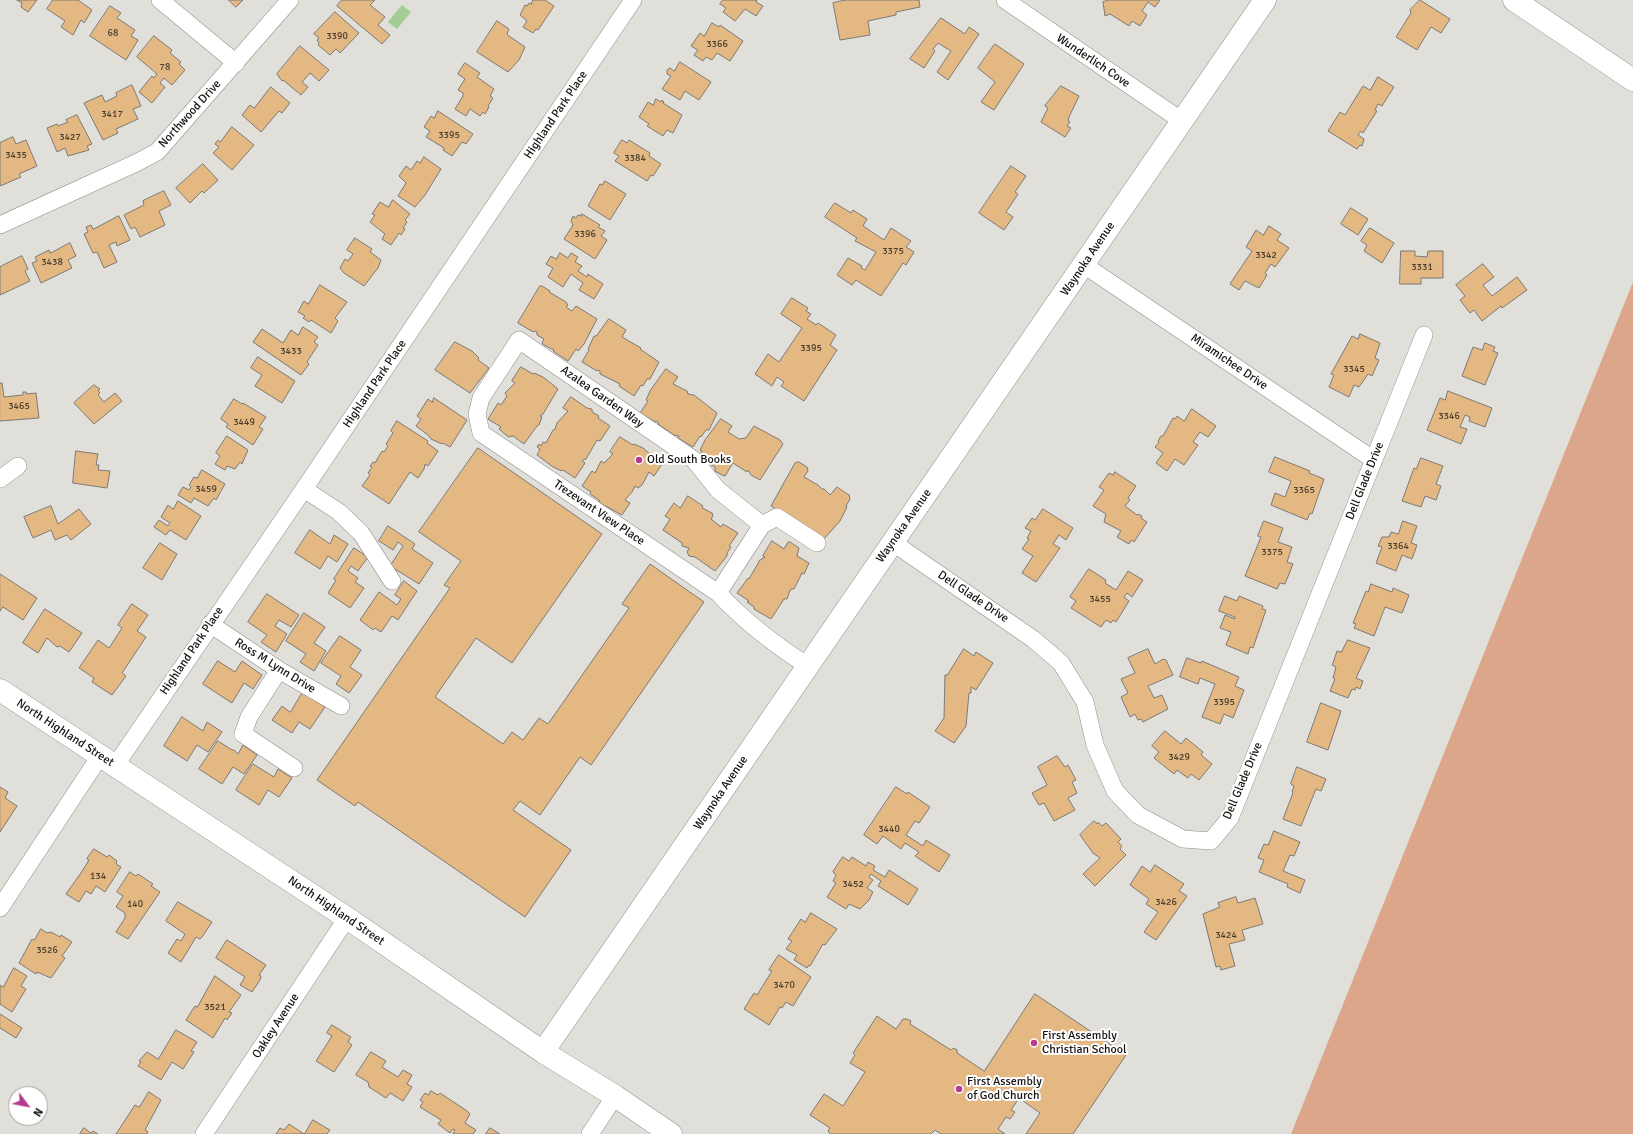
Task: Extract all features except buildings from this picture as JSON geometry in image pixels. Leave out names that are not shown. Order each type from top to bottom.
[{"type":"street","points":[[160,0],[236,63]]},
{"type":"street","name":"Northwood Drive","points":[[0,225],[157,152],[290,0]]},
{"type":"street","name":"Highland Park Place","points":[[0,908],[107,761],[210,624],[304,489],[633,0]]},
{"type":"street","name":"Wunderlich Cove","points":[[1005,0],[1182,121]]},
{"type":"street","name":"Waynoka Avenue","points":[[543,1052],[892,542],[1266,0]]},
{"type":"street","points":[[1514,0],[1632,80]]},
{"type":"street","name":"Miramichee Drive","points":[[1084,265],[1374,460]]},
{"type":"street","name":"Dell Glade Drive","points":[[892,542],[1033,639],[1060,664],[1085,702],[1095,745],[1115,791],[1138,815],[1183,839],[1211,841],[1230,818],[1424,335]]},
{"type":"street","name":"Azalea Garden Way","points":[[481,433],[477,414],[481,398],[519,340],[694,460],[718,490],[762,525]]},
{"type":"street","name":"Trezevant View Place","points":[[481,433],[718,593]]},
{"type":"street","points":[[0,479],[18,466]]},
{"type":"street","points":[[304,489],[339,512],[362,533],[392,581]]},
{"type":"street","points":[[808,666],[765,636],[731,607],[718,593],[762,525],[776,517],[817,544]]},
{"type":"street","name":"Ross M Lynn Drive","points":[[210,624],[278,670],[341,706]]},
{"type":"street","points":[[278,670],[249,716],[243,734],[294,768]]},
{"type":"street","name":"North Highland Street","points":[[0,690],[347,918],[543,1052],[615,1096],[671,1134]]},
{"type":"street","name":"Oakley Avenue","points":[[204,1134],[347,918]]},
{"type":"street","points":[[590,1134],[615,1096]]},
{"type":"shaded area","points":[[402,5],[411,12],[397,29],[388,22]]},
{"type":"shaded area","points":[[1633,282],[1633,1134],[1291,1134]]},
{"type":"place","name":"Old South Books","points":[[639,460]]},
{"type":"place","name":"First Assembly Christian School","points":[[1034,1043]]},
{"type":"place","name":"First Assembly of God Church","points":[[959,1089]]}]
